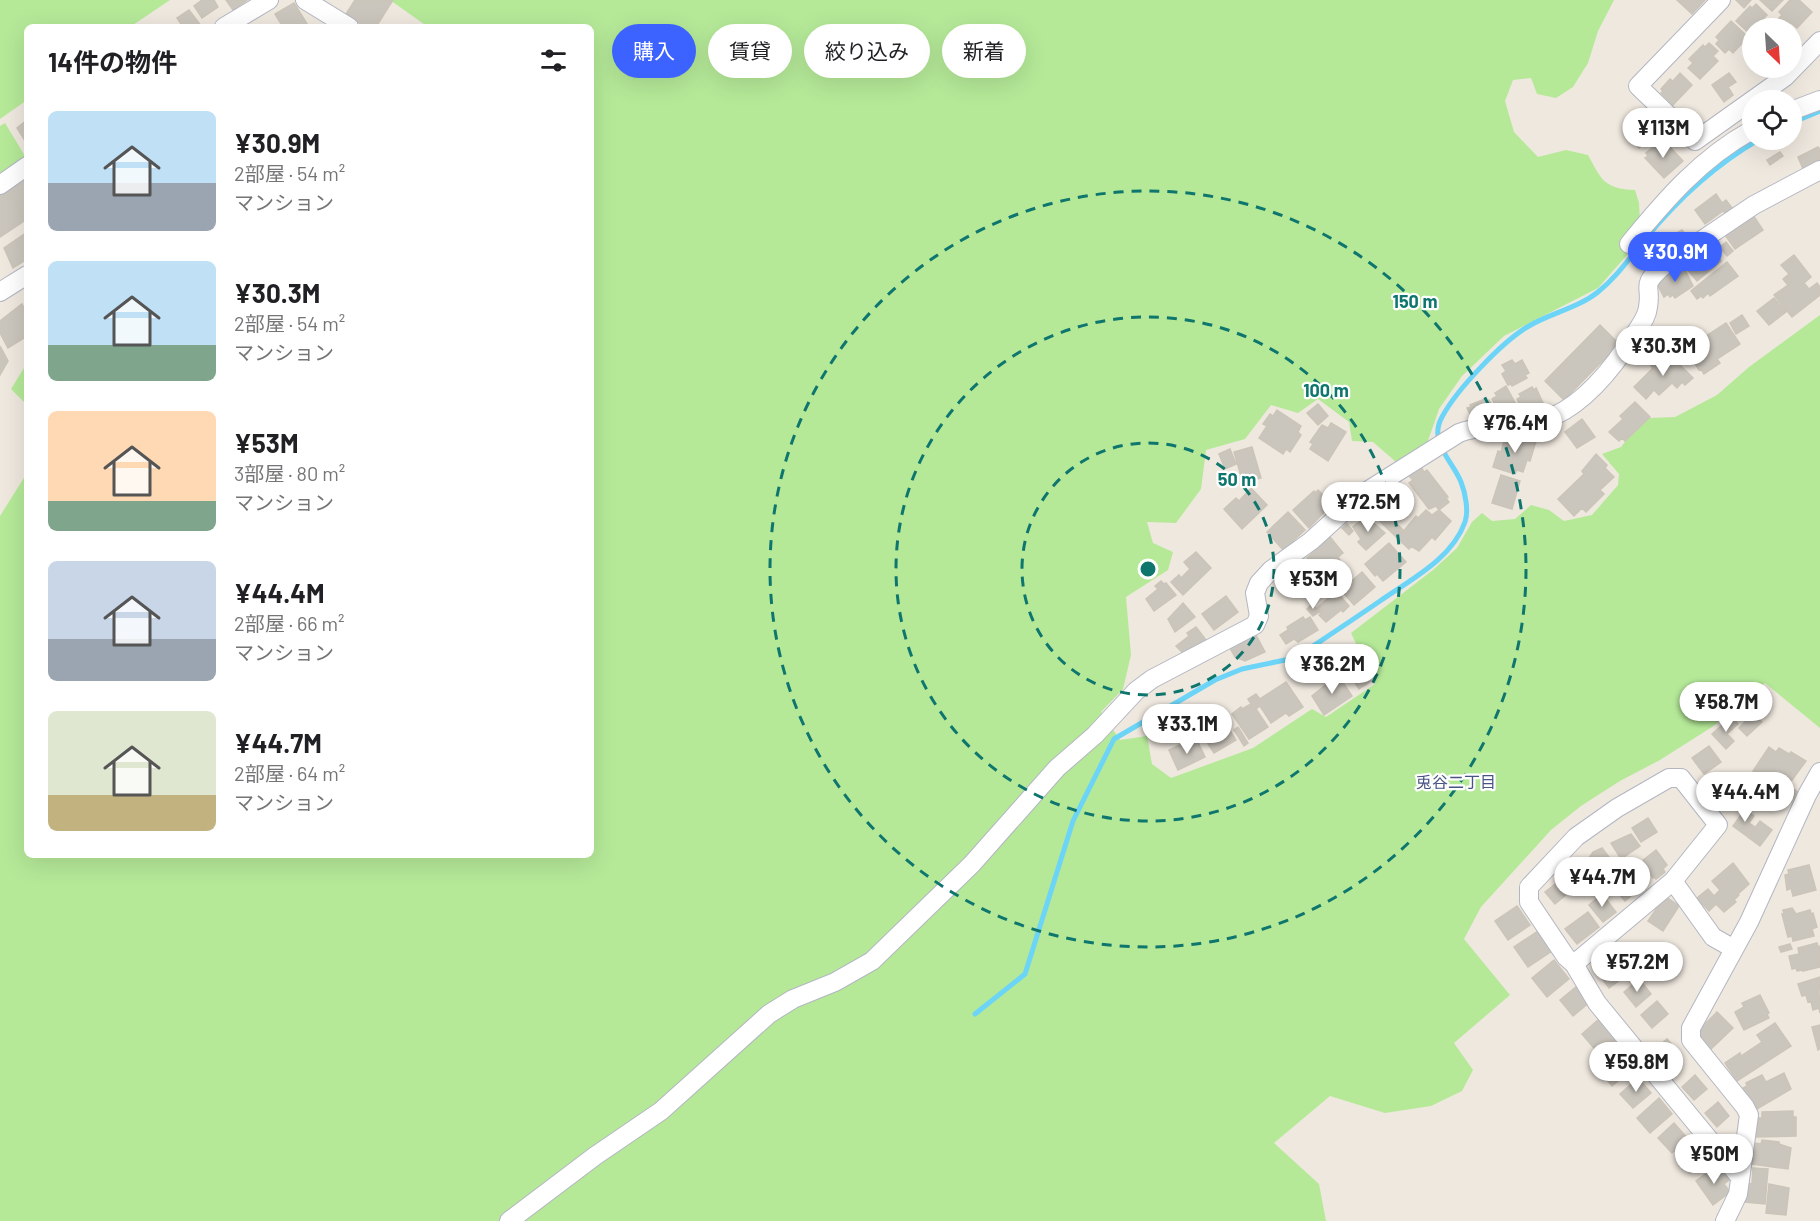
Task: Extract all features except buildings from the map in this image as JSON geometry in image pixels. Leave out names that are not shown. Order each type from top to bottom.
[{"type":"street","points":[[229,24],[269,0]]},
{"type":"street","points":[[305,0],[345,24]]},
{"type":"street","points":[[1721,0],[1638,86],[1695,141],[1785,77],[1820,41]]},
{"type":"street","points":[[1802,107],[1820,100]]},
{"type":"street","points":[[1629,244],[1668,196],[1701,165],[1742,135]]},
{"type":"street","points":[[0,185],[24,168]]},
{"type":"street","points":[[509,1221],[595,1156],[661,1111],[769,1014],[794,999],[835,982],[872,961],[972,864],[1057,768],[1095,735],[1136,691],[1152,679],[1255,625],[1259,616],[1255,594],[1259,583],[1271,570],[1311,541],[1364,493],[1459,432],[1471,428],[1494,428],[1553,416],[1581,398],[1624,352],[1646,317],[1649,305],[1647,289],[1650,278],[1662,267],[1754,205],[1820,171]]},
{"type":"street","points":[[0,292],[24,277]]},
{"type":"street","points":[[1725,1221],[1738,1194],[1749,1115],[1746,1107],[1691,1040],[1691,1028],[1749,922],[1807,795],[1820,772]]},
{"type":"street","points":[[1574,964],[1673,881],[1718,825],[1681,778],[1669,778],[1660,783],[1617,808],[1576,837],[1529,887],[1529,902],[1566,957],[1574,964],[1597,1003],[1740,1177]]},
{"type":"street","points":[[1673,881],[1713,937],[1734,949]]},
{"type":"green space","points":[[0,0],[170,0],[134,24],[24,24],[24,102],[0,119]]},
{"type":"green space","points":[[390,0],[1614,0],[1598,31],[1588,63],[1573,87],[1556,98],[1537,94],[1531,78],[1513,80],[1505,101],[1514,132],[1538,157],[1566,150],[1588,155],[1600,176],[1610,185],[1635,190],[1639,203],[1641,239],[1598,288],[1504,336],[1462,376],[1439,409],[1428,441],[1396,462],[1373,442],[1352,441],[1349,422],[1318,399],[1298,413],[1271,405],[1245,439],[1206,450],[1201,489],[1176,523],[1147,522],[1153,543],[1173,552],[1168,570],[1126,597],[1131,655],[1123,689],[1101,712],[1120,740],[1147,736],[1152,764],[1171,778],[1253,748],[1312,709],[1326,717],[1375,684],[1351,633],[1433,570],[1457,548],[1472,522],[1482,513],[1492,521],[1515,519],[1531,505],[1549,510],[1564,521],[1592,515],[1618,485],[1619,474],[1602,454],[1621,447],[1636,427],[1650,418],[1675,417],[1717,395],[1749,367],[1820,315],[1820,728],[1765,683],[1712,727],[1660,760],[1620,781],[1581,806],[1551,830],[1481,907],[1464,939],[1510,995],[1454,1043],[1473,1070],[1462,1091],[1431,1106],[1385,1113],[1330,1096],[1274,1143],[1319,1184],[1326,1221],[0,1221],[0,516],[24,478],[24,858],[594,858],[594,24],[424,24]]},
{"type":"green space","points":[[5,123],[24,157],[0,174],[0,126]]},
{"type":"green space","points":[[24,368],[24,402],[11,389]]},
{"type":"waterway","points":[[1802,118],[1820,111]]},
{"type":"waterway","points":[[975,1014],[1025,974],[1073,821],[1114,739],[1215,680],[1242,669],[1290,659],[1301,654],[1417,577],[1440,558],[1459,535],[1467,513],[1462,486],[1439,443],[1438,435],[1438,426],[1442,417],[1458,393],[1494,354],[1518,333],[1537,321],[1582,302],[1598,292],[1618,273],[1684,196],[1742,150]]},
{"type":"district","name":"兎谷二丁目","points":[[1456,782]]}]
